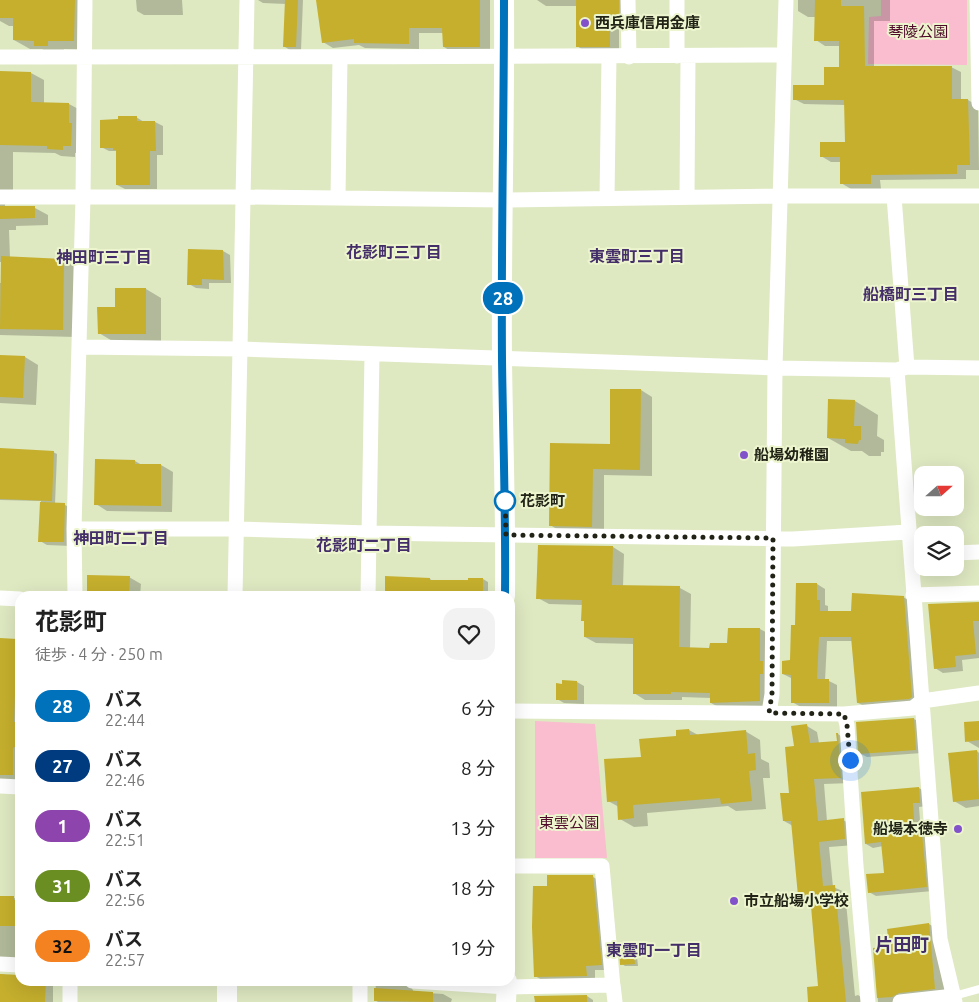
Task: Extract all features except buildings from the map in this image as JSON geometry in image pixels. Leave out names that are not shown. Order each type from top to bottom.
[{"type":"street","points":[[75,591],[74,528],[83,197],[85,0]]},
{"type":"street","points":[[235,591],[247,0]]},
{"type":"street","points":[[504,0],[502,358],[506,591]]},
{"type":"street","points":[[628,0],[628,57]]},
{"type":"street","points":[[677,0],[682,56],[687,197]]},
{"type":"street","points":[[769,713],[772,694],[775,368],[786,0]]},
{"type":"street","points":[[976,0],[979,103]]},
{"type":"street","points":[[0,57],[340,56],[504,58],[784,55]]},
{"type":"street","points":[[338,198],[340,56]]},
{"type":"street","points":[[607,198],[609,57]]},
{"type":"street","points":[[0,198],[244,197],[504,200],[780,196],[979,196]]},
{"type":"street","points":[[894,196],[908,532],[914,548]]},
{"type":"street","points":[[78,347],[240,349],[775,368],[979,368]]},
{"type":"street","points":[[368,591],[372,354]]},
{"type":"street","points":[[74,528],[793,539],[908,532]]},
{"type":"street","points":[[964,553],[979,552]]},
{"type":"street","points":[[900,1002],[954,999],[940,939],[913,595],[914,576]]},
{"type":"street","points":[[913,595],[979,593]]},
{"type":"street","points":[[0,598],[15,598]]},
{"type":"street","points":[[515,711],[844,714],[913,708],[922,701],[979,693]]},
{"type":"street","points":[[844,714],[847,725],[856,866],[868,1002]]},
{"type":"street","points":[[0,786],[15,787]]},
{"type":"street","points":[[515,866],[602,866],[614,995]]},
{"type":"street","points":[[0,964],[15,965]]},
{"type":"street","points":[[70,986],[70,1002]]},
{"type":"street","points":[[227,986],[227,1002]]},
{"type":"street","points":[[360,986],[360,1002]]},
{"type":"street","points":[[464,986],[506,990],[613,986],[614,995]]},
{"type":"lane","points":[[954,999],[979,989]]},
{"type":"green space","name":"琴陵公園","points":[[881,0],[967,0],[967,65],[868,64],[869,17],[881,16]]},
{"type":"green space","name":"東雲公園","points":[[535,721],[595,724],[607,858],[535,858]]},
{"type":"bus line","name":"28","points":[[504,0],[502,358],[506,535],[505,591]]},
{"type":"place","name":"西兵庫信用金庫","points":[[585,23]]},
{"type":"place","name":"船場幼稚園","points":[[744,455]]},
{"type":"place","name":"花影町","points":[[505,501]]},
{"type":"place","name":"船場本徳寺","points":[[958,829]]},
{"type":"place","name":"市立船場小学校","points":[[734,901]]},
{"type":"district","name":"花影町三丁目","points":[[394,252]]},
{"type":"district","name":"東雲町三丁目","points":[[637,256]]},
{"type":"district","name":"神田町三丁目","points":[[104,257]]},
{"type":"district","name":"船橋町三丁目","points":[[911,294]]},
{"type":"district","name":"神田町二丁目","points":[[121,538]]},
{"type":"district","name":"花影町二丁目","points":[[364,545]]},
{"type":"district","name":"片田町","points":[[902,945]]},
{"type":"district","name":"東雲町一丁目","points":[[654,950]]},
{"type":"route","points":[[505,501],[505,495],[506,535],[773,538],[772,694],[769,713],[844,714],[847,725],[850,760]]}]
